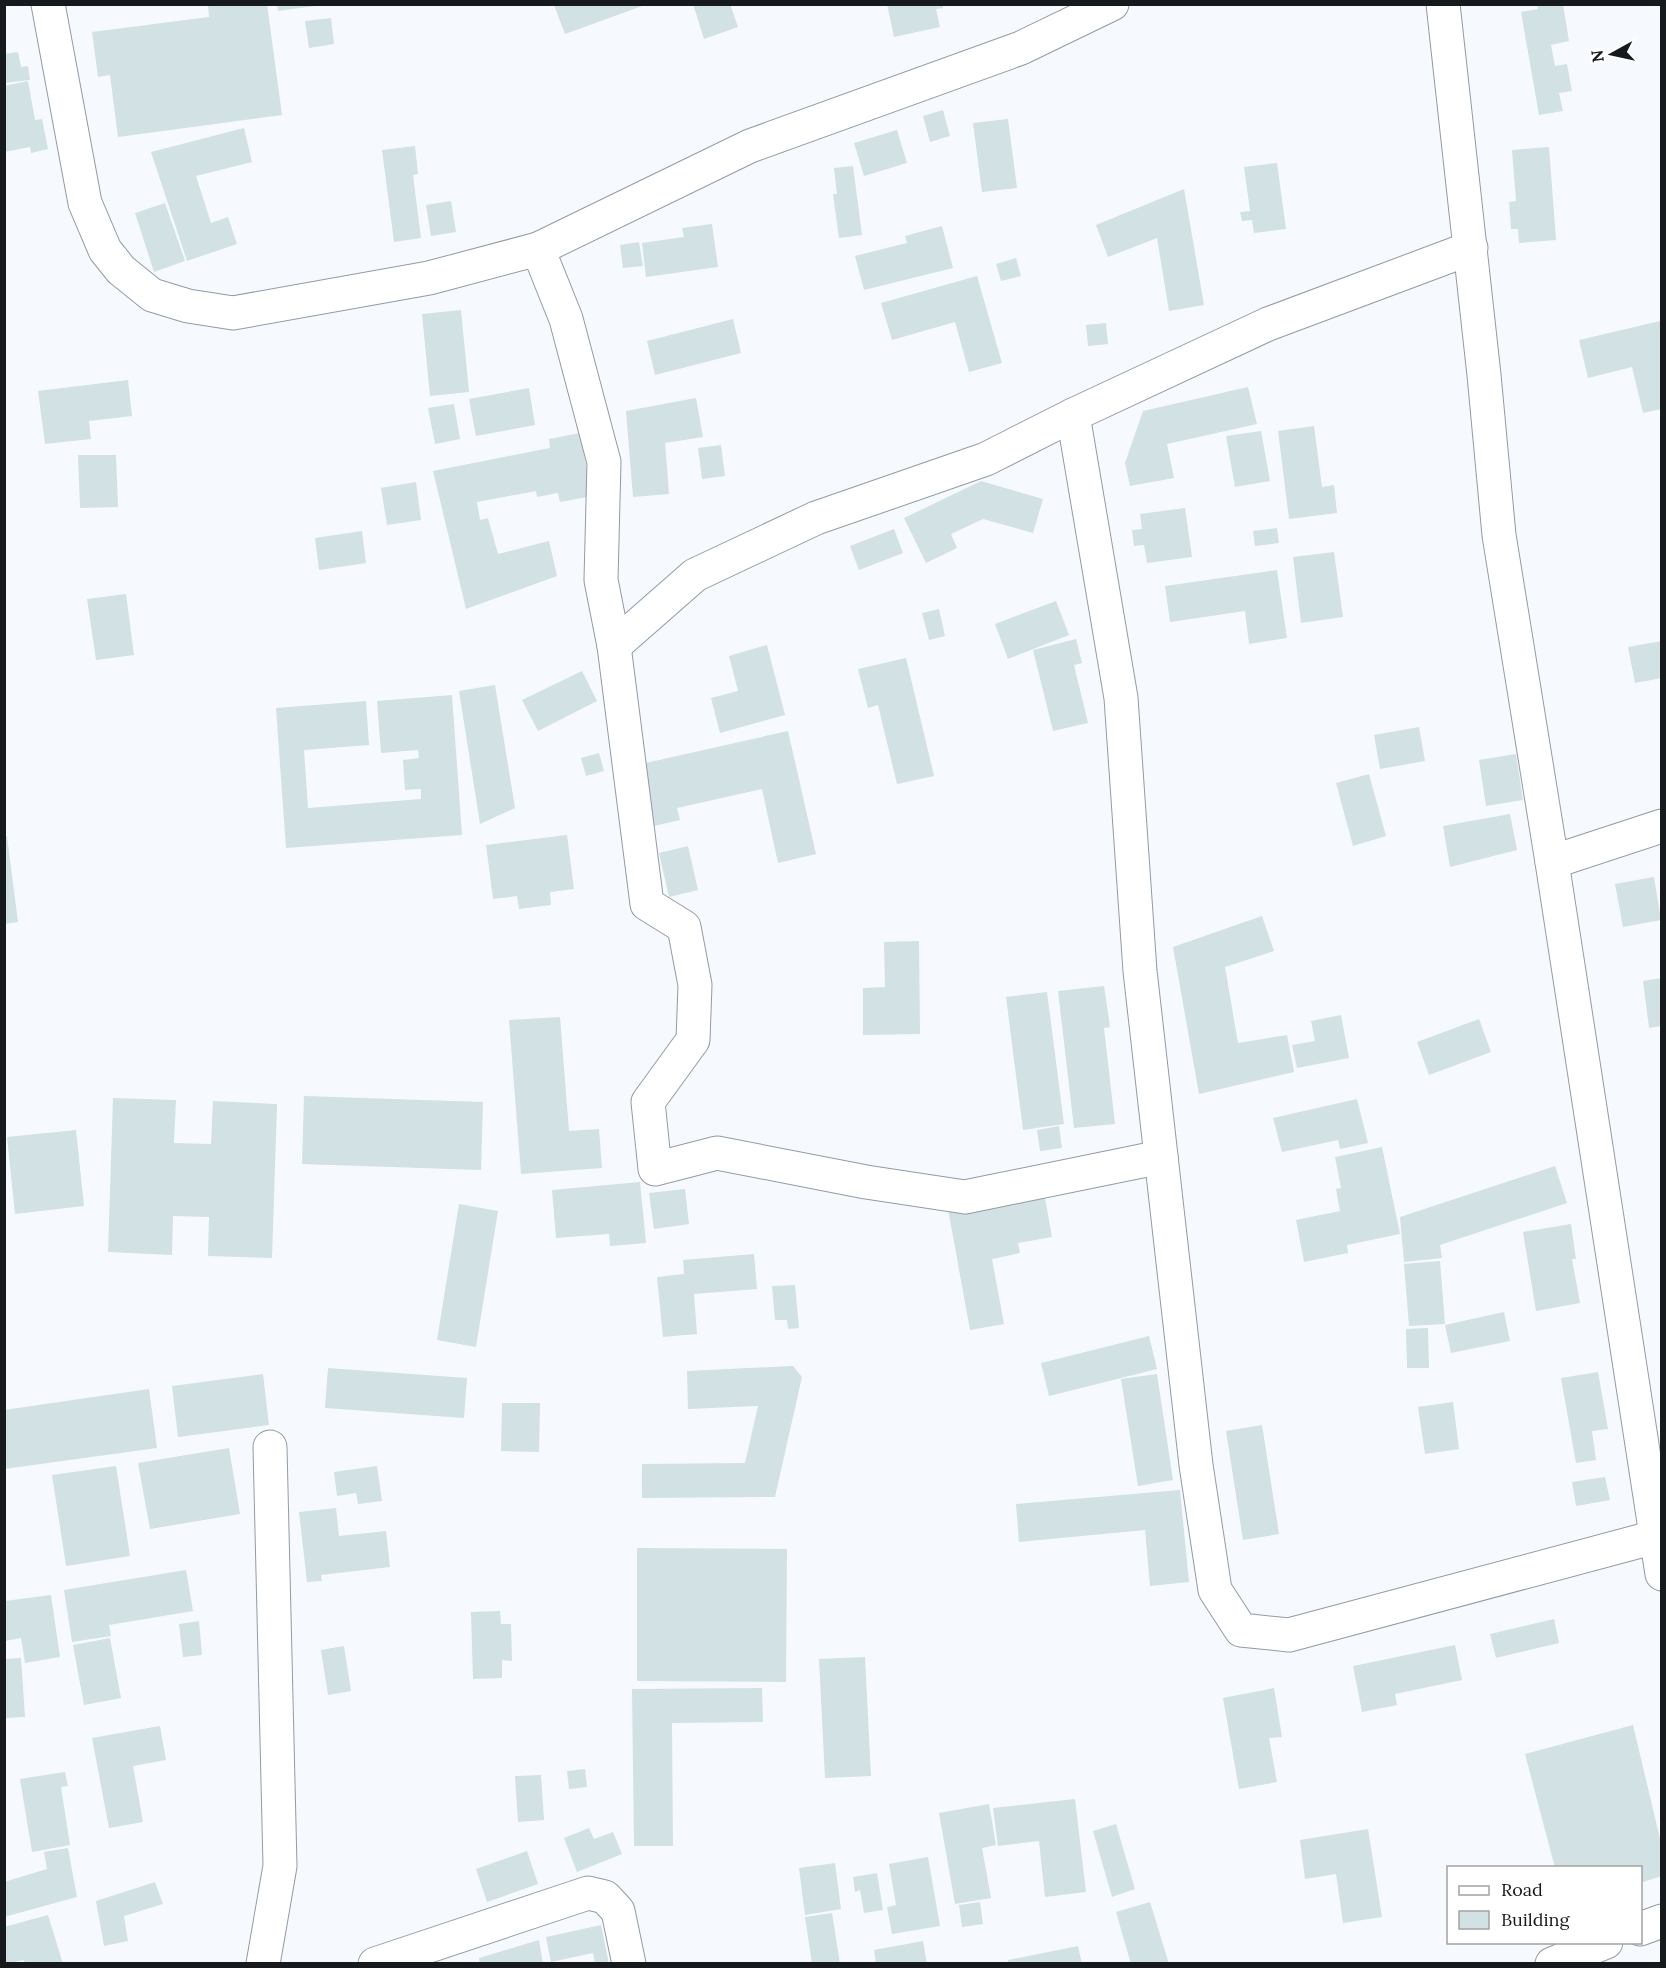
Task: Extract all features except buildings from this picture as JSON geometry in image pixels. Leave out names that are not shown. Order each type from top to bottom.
[{"type":"street","points":[[48,4],[85,203],[105,250],[121,270],[152,295],[188,306],[233,313],[429,278],[538,249],[750,146],[1021,48],[1112,4]]},
{"type":"street","points":[[1443,4],[1471,248],[1499,535],[1662,1574]]},
{"type":"street","points":[[614,646],[695,575],[816,519],[986,459],[1073,414],[1268,324],[1471,248]]},
{"type":"street","points":[[538,249],[566,319],[604,462],[601,580],[614,646],[647,904],[684,927],[695,985],[693,1040],[648,1102],[655,1169],[717,1153],[866,1182],[965,1197],[1161,1157]]},
{"type":"street","points":[[1073,414],[1121,698],[1140,971],[1196,1465],[1215,1590],[1241,1630],[1289,1635],[1655,1537]]},
{"type":"street","points":[[1552,862],[1662,826]]},
{"type":"street","points":[[263,1964],[280,1866],[270,1447]]},
{"type":"street","points":[[375,1964],[588,1893],[605,1897],[618,1911],[629,1964]]},
{"type":"street","points":[[1642,1929],[1662,1921]]},
{"type":"street","points":[[1552,1964],[1601,1944]]}]
